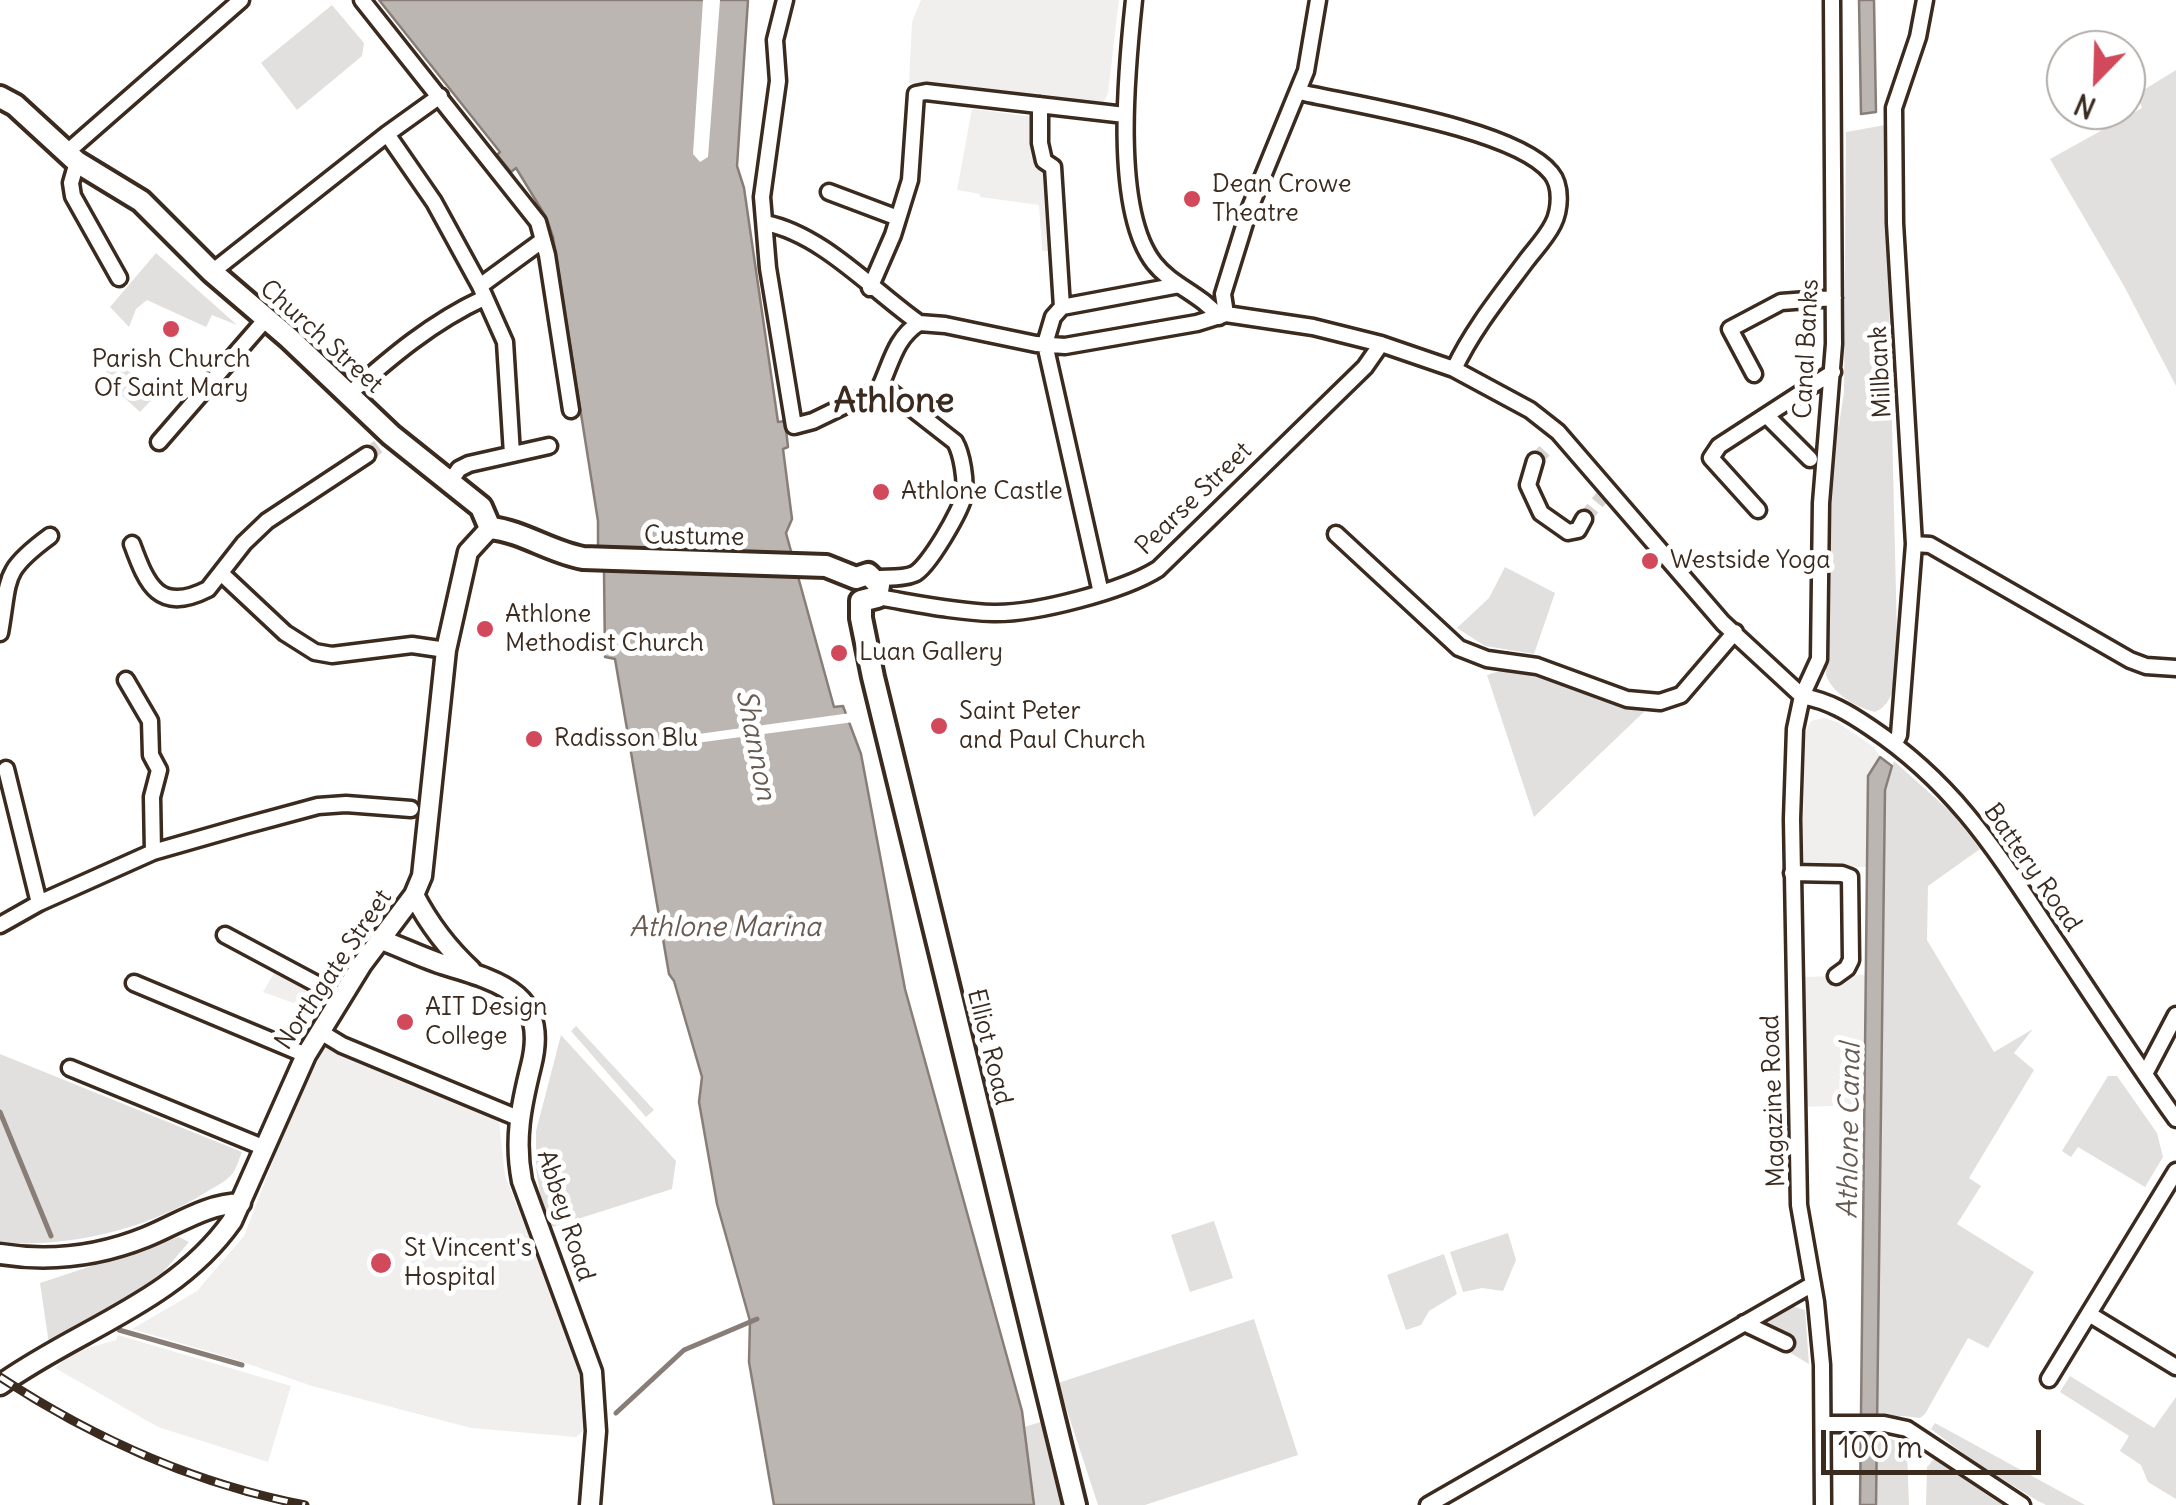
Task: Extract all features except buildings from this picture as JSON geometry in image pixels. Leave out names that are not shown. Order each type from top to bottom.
[{"type":"main road","name":"Church Street","points":[[0,97],[72,157],[140,202],[212,272],[289,338],[388,438],[481,508],[490,528]]},
{"type":"main road","name":"Custume","points":[[490,528],[583,558],[826,566],[867,588]]},
{"type":"main road","name":"Elliot Road","points":[[867,588],[861,618],[872,677],[1074,1505]]},
{"type":"street","points":[[119,278],[73,196],[72,157],[241,0]]},
{"type":"street","points":[[362,0],[532,210],[544,240],[571,410]]},
{"type":"street","points":[[1134,0],[1125,114],[1130,191],[1139,234],[1154,262],[1179,285],[1223,315]]},
{"type":"street","points":[[1223,315],[1233,261],[1266,166],[1306,71],[1318,0]]},
{"type":"street","name":"Canal Banks","points":[[1802,696],[1819,659],[1821,503],[1833,372],[1832,0]]},
{"type":"street","name":"Millbank","points":[[1892,741],[1899,735],[1914,544],[1896,242],[1894,108],[1918,37],[1925,0]]},
{"type":"street","points":[[785,2],[775,40],[778,81],[762,196],[768,268],[794,426],[879,390],[887,362],[908,330],[919,324]]},
{"type":"street","points":[[1299,92],[1455,126],[1529,157],[1551,173],[1558,190],[1552,226],[1481,320],[1454,369]]},
{"type":"street","points":[[870,288],[910,180],[916,94],[1125,114]]},
{"type":"street","points":[[212,272],[440,96]]},
{"type":"street","points":[[1040,105],[1040,143],[1044,161],[1053,167],[1062,307]]},
{"type":"street","points":[[387,134],[434,202],[505,342],[512,454]]},
{"type":"street","points":[[828,192],[898,218]]},
{"type":"street","points":[[764,223],[793,232],[822,248],[919,324],[982,330],[1065,346],[1223,315],[1313,327],[1381,344],[1454,369],[1530,410],[1561,434],[1605,492],[1658,550],[1802,696]]},
{"type":"street","points":[[348,395],[544,240]]},
{"type":"street","points":[[1100,593],[1045,344],[1053,317],[1062,307],[1179,285]]},
{"type":"street","points":[[1754,374],[1730,329],[1782,302],[1834,298]]},
{"type":"street","points":[[159,442],[266,320]]},
{"type":"street","name":"Pearse Street","points":[[867,588],[1000,612],[1125,586],[1158,568],[1354,378],[1381,344]]},
{"type":"street","points":[[1758,510],[1711,458],[1720,446],[1833,372]]},
{"type":"street","points":[[867,588],[920,570],[943,540],[964,497],[960,450],[882,385]]},
{"type":"street","name":"Canal Banks","points":[[1767,416],[1810,459]]},
{"type":"street","points":[[1549,446],[1561,434]]},
{"type":"street","points":[[450,482],[459,469],[469,464],[549,446]]},
{"type":"street","points":[[132,544],[154,590],[166,596],[188,598],[200,594],[267,521],[367,455]]},
{"type":"street","points":[[1535,461],[1528,485],[1542,512],[1568,532],[1578,530],[1584,519]]},
{"type":"street","name":"Northgate Street","points":[[0,1385],[33,1361],[164,1289],[217,1242],[241,1203],[319,1031],[414,895],[426,854],[446,650],[468,552],[490,528]]},
{"type":"street","points":[[1336,534],[1460,648],[1487,659],[1538,666],[1628,699],[1660,702],[1681,695],[1735,632]]},
{"type":"street","points":[[0,633],[9,574],[21,558],[50,536]]},
{"type":"street","points":[[1914,544],[1930,546],[2134,662],[2176,668]]},
{"type":"street","points":[[222,574],[285,633],[315,652],[332,655],[412,645],[446,650]]},
{"type":"street","points":[[126,680],[150,721],[151,754],[159,770],[152,797],[154,852]]},
{"type":"street","name":"Battery Road","points":[[1802,696],[1827,700],[1892,741],[1926,768],[1979,827],[2176,1118]]},
{"type":"street","name":"Magazine Road","points":[[1802,696],[1795,729],[1792,873],[1799,1204],[1822,1366],[1823,1505]]},
{"type":"street","points":[[6,769],[39,903]]},
{"type":"street","points":[[0,925],[39,903],[154,852],[340,804],[411,809]]},
{"type":"street","points":[[1792,873],[1850,877],[1850,960],[1847,968],[1836,976]]},
{"type":"street","name":"Abbey Road","points":[[414,895],[428,923],[448,949],[474,972],[521,1000],[537,1025],[537,1045],[518,1118],[516,1151],[522,1181],[592,1372],[596,1431],[590,1505]]},
{"type":"street","points":[[225,935],[341,996]]},
{"type":"street","name":"Abbey Road","points":[[380,939],[442,964],[474,972]]},
{"type":"street","points":[[134,984],[306,1055]]},
{"type":"street","points":[[2144,1074],[2176,1015]]},
{"type":"street","points":[[319,1031],[342,1045],[518,1118]]},
{"type":"street","points":[[70,1068],[265,1148]]},
{"type":"street","points":[[2049,1380],[2176,1171]]},
{"type":"street","points":[[0,1254],[44,1258],[84,1254],[145,1237],[221,1204],[241,1203]]},
{"type":"street","points":[[1428,1505],[1813,1284]]},
{"type":"street","points":[[2088,1314],[2176,1366]]},
{"type":"street","points":[[1744,1323],[1786,1343]]},
{"type":"street","points":[[1824,1424],[1884,1424],[1907,1429],[2022,1505]]},
{"type":"shaded area","points":[[921,0],[1119,0],[1104,102],[1085,106],[909,83],[912,22]]},
{"type":"shaded area","points":[[332,5],[364,43],[362,56],[297,110],[261,63]]},
{"type":"shaded area","points":[[2176,70],[2176,386],[2124,286],[2050,159],[2102,130],[2146,130],[2146,88]]},
{"type":"shaded area","points":[[972,109],[1035,117],[1050,168],[1055,251],[1042,251],[1039,205],[957,190]]},
{"type":"shaded area","points":[[1885,125],[1897,637],[1893,690],[1883,707],[1875,712],[1846,699],[1826,675],[1826,537],[1832,437],[1839,425],[1844,392],[1846,132]]},
{"type":"shaded area","points":[[156,253],[237,325],[212,315],[206,327],[147,300],[136,309],[129,327],[110,307]]},
{"type":"shaded area","points":[[112,361],[160,391],[140,412],[103,378]]},
{"type":"shaded area","points":[[1505,567],[1555,593],[1534,654],[1485,646],[1457,628],[1489,598]]},
{"type":"shaded area","points":[[1515,666],[1648,708],[1534,817],[1487,675]]},
{"type":"shaded area","points":[[1824,718],[1837,722],[1874,747],[1880,757],[1868,776],[1866,867],[1802,868],[1805,732],[1811,721]]},
{"type":"shaded area","points":[[1894,761],[1953,814],[1980,849],[1928,886],[1927,940],[1994,1052],[2033,1029],[2014,1053],[2034,1070],[1969,1178],[1981,1186],[1957,1224],[2034,1272],[1988,1348],[1968,1338],[1925,1414],[1920,1418],[1876,1419],[1885,790]]},
{"type":"shaded area","points":[[277,968],[325,992],[313,1010],[263,992]]},
{"type":"shaded area","points":[[1865,975],[1863,1105],[1800,1107],[1802,977]]},
{"type":"shaded area","points":[[576,1026],[654,1110],[646,1117],[571,1031]]},
{"type":"shaded area","points":[[561,1035],[676,1161],[672,1189],[546,1229],[536,1169],[536,1131]]},
{"type":"shaded area","name":"St Vincent's Hospital","points":[[326,1045],[499,1121],[505,1176],[583,1371],[587,1428],[576,1437],[471,1428],[312,1386],[132,1329],[197,1291],[244,1236],[292,1111]]},
{"type":"shaded area","points":[[0,1054],[242,1152],[236,1168],[225,1181],[184,1205],[134,1226],[81,1239],[0,1243]]},
{"type":"shaded area","points":[[2108,1076],[2117,1076],[2157,1133],[2163,1157],[2145,1187],[2078,1147],[2071,1157],[2062,1151]]},
{"type":"shaded area","points":[[1214,1221],[1233,1278],[1190,1292],[1171,1235]]},
{"type":"shaded area","points":[[1508,1233],[1516,1260],[1503,1291],[1482,1288],[1463,1292],[1450,1252]]},
{"type":"shaded area","points":[[179,1237],[189,1242],[159,1277],[49,1344],[40,1283]]},
{"type":"shaded area","points":[[1444,1254],[1457,1294],[1429,1311],[1421,1325],[1406,1330],[1387,1275]]},
{"type":"shaded area","points":[[1792,1306],[1805,1310],[1809,1364],[1787,1351],[1791,1342],[1764,1327],[1770,1317]]},
{"type":"shaded area","points":[[1254,1319],[1298,1455],[1145,1505],[1098,1505],[1058,1383]]},
{"type":"shaded area","points":[[118,1335],[291,1386],[268,1462],[158,1427],[55,1368],[74,1352],[116,1340]]},
{"type":"shaded area","points":[[2070,1376],[2154,1428],[2176,1397],[2176,1499],[2148,1482],[2141,1465],[2120,1451],[2129,1436],[2060,1392]]},
{"type":"shaded area","points":[[1044,1421],[1064,1505],[1034,1505],[1024,1427]]},
{"type":"shaded area","points":[[1935,1423],[2085,1505],[2046,1505],[2038,1501],[1976,1463],[1931,1429]]},
{"type":"shaded area","points":[[1876,1433],[1896,1441],[1907,1451],[1909,1505],[1876,1505]]},
{"type":"shaded area","points":[[1934,1459],[2004,1505],[1926,1505],[1927,1467]]},
{"type":"water","points":[[379,0],[748,0],[737,166],[744,188],[778,422],[785,421],[788,447],[783,449],[792,519],[786,533],[834,707],[843,706],[861,754],[905,989],[1022,1411],[1034,1505],[774,1505],[749,1362],[750,1321],[717,1204],[699,1102],[702,1077],[669,974],[615,659],[605,657],[604,571],[598,521],[553,237],[546,217],[516,168],[511,172],[497,155],[500,152]]},
{"type":"water","points":[[1859,0],[1874,0],[1876,112],[1861,114]]},
{"type":"water","points":[[1880,757],[1892,766],[1885,790],[1876,1505],[1860,1505],[1868,776]]},
{"type":"pier","points":[[703,0],[720,0],[708,157],[700,162],[693,154]]},
{"type":"pier","points":[[851,713],[854,722],[628,752],[626,744]]},
{"type":"waterway","points":[[0,1112],[51,1236]]},
{"type":"waterway","points":[[616,1413],[684,1350],[757,1319]]},
{"type":"waterway","points":[[119,1330],[242,1365]]},
{"type":"tunnel","points":[[367,455],[386,441]]},
{"type":"tunnel","points":[[1535,461],[1549,446]]},
{"type":"tunnel","points":[[1584,519],[1602,497]]},
{"type":"railway","points":[[0,1377],[72,1420],[146,1456],[224,1485],[305,1505]]},
{"type":"place","name":"Dean Crowe Theatre","points":[[1192,199]]},
{"type":"place","name":"Parish Church Of Saint Mary","points":[[171,329]]},
{"type":"place","name":"Athlone Castle","points":[[881,492]]},
{"type":"place","name":"Westside Yoga","points":[[1650,561]]},
{"type":"place","name":"Athlone Methodist Church","points":[[485,629]]},
{"type":"place","name":"Luan Gallery","points":[[839,653]]},
{"type":"place","name":"Saint Peter and Paul Church","points":[[939,726]]},
{"type":"place","name":"Radisson Blu","points":[[534,739]]},
{"type":"place","name":"AIT Design College","points":[[405,1022]]},
{"type":"place","name":"St Vincent's Hospital","points":[[381,1263]]},
{"type":"district","name":"Athlone","points":[[894,402]]},
{"type":"water label","name":"Shannon","points":[[755,745]]},
{"type":"water label","name":"Athlone Marina","points":[[725,928]]},
{"type":"water label","name":"Athlone Canal","points":[[1850,1131]]}]
